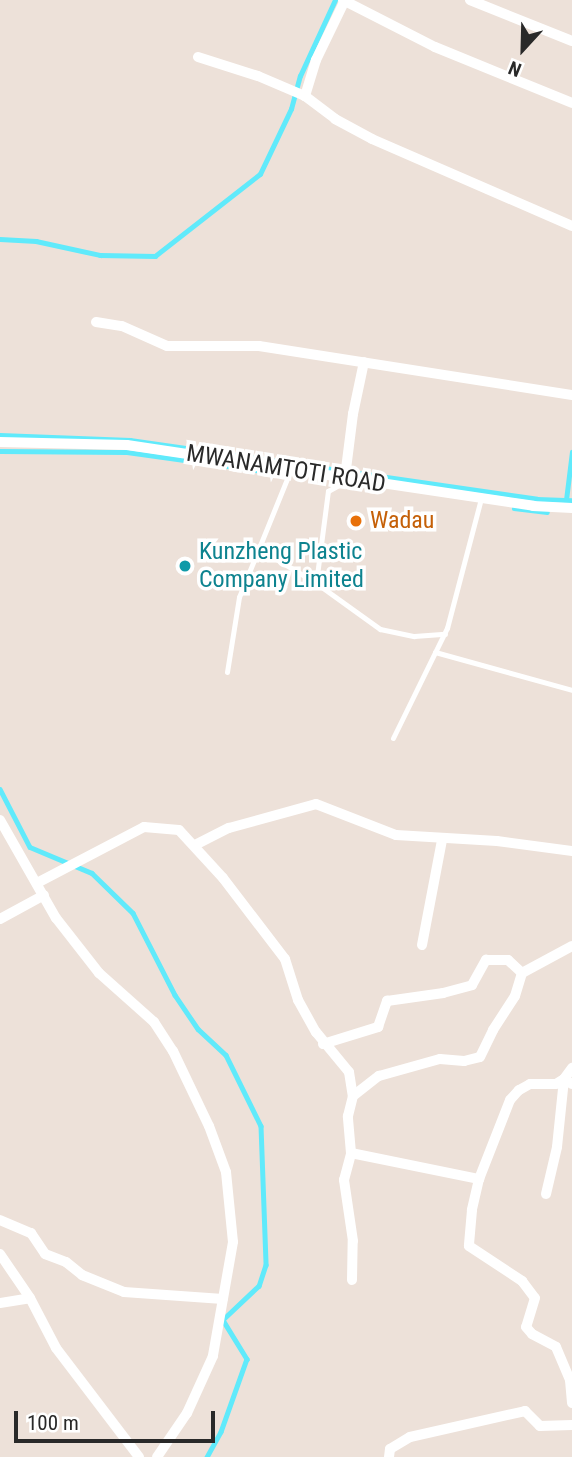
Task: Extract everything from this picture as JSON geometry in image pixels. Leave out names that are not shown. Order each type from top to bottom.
[{"type":"street","points":[[305,96],[316,60],[344,0],[435,47],[572,103]]},
{"type":"street","points":[[470,0],[572,41]]},
{"type":"street","points":[[198,57],[258,76],[305,96],[335,119],[372,139],[572,226]]},
{"type":"street","points":[[96,322],[122,326],[167,346],[259,346],[572,395]]},
{"type":"street","points":[[345,477],[353,414],[365,362]]},
{"type":"street","name":"MWANAMTOTI ROAD","points":[[0,442],[127,445],[481,498],[572,508]]},
{"type":"street","points":[[195,845],[229,828],[316,804],[396,835],[497,842],[572,851]]},
{"type":"street","points":[[2,827],[55,918],[84,955],[153,1023],[173,1051],[209,1126],[226,1172],[233,1242],[213,1356],[202,1384],[158,1457]]},
{"type":"street","points":[[37,883],[144,827],[179,830],[195,845],[285,959],[298,1000],[323,1045],[337,1055],[349,1072],[353,1096],[348,1116],[351,1153],[344,1180],[353,1241],[352,1280]]},
{"type":"street","points":[[422,945],[442,840]]},
{"type":"street","points":[[0,919],[44,895]]},
{"type":"street","points":[[353,1096],[379,1076],[440,1059],[464,1061],[481,1057],[493,1030],[515,996],[522,973],[572,946]]},
{"type":"street","points":[[323,1045],[378,1027],[387,1001],[443,993],[472,985],[486,960],[508,960],[516,964],[522,973]]},
{"type":"street","points":[[546,1194],[572,1068]]},
{"type":"street","points":[[568,1082],[530,1084],[519,1090],[510,1100],[479,1179],[472,1210],[469,1246],[522,1281],[535,1298],[526,1327],[532,1334],[556,1347],[570,1380],[572,1403]]},
{"type":"street","points":[[351,1153],[479,1179]]},
{"type":"street","points":[[0,1220],[31,1233],[45,1254],[66,1262],[82,1275],[124,1292],[223,1299]]},
{"type":"street","points":[[0,1254],[30,1298],[56,1348],[139,1457]]},
{"type":"street","points":[[0,1303],[30,1298]]},
{"type":"street","points":[[389,1457],[390,1449],[410,1437],[525,1411],[540,1426],[572,1425]]},
{"type":"lane","points":[[227,673],[239,597],[291,469]]},
{"type":"lane","points":[[316,583],[328,491],[344,481],[345,477]]},
{"type":"lane","points":[[393,738],[445,634],[481,498]]},
{"type":"lane","points":[[258,548],[316,583],[380,629],[414,636],[445,634]]},
{"type":"lane","points":[[435,652],[572,690]]},
{"type":"waterway","points":[[0,239],[36,241],[100,255],[155,256],[260,174],[291,109],[300,76],[335,0]]},
{"type":"waterway","points":[[0,435],[130,440],[537,499],[572,500]]},
{"type":"waterway","points":[[0,451],[127,452],[263,471]]},
{"type":"waterway","points":[[566,500],[572,452]]},
{"type":"waterway","points":[[514,508],[547,512]]},
{"type":"waterway","points":[[0,789],[30,847],[92,873],[133,913],[175,995],[198,1029],[226,1055],[261,1126],[266,1265],[259,1286],[223,1320],[247,1359],[221,1432],[207,1457]]},
{"type":"place","name":"Wadau","points":[[356,521]]},
{"type":"place","name":"Kunzheng Plastic Company Limited","points":[[185,566]]}]
